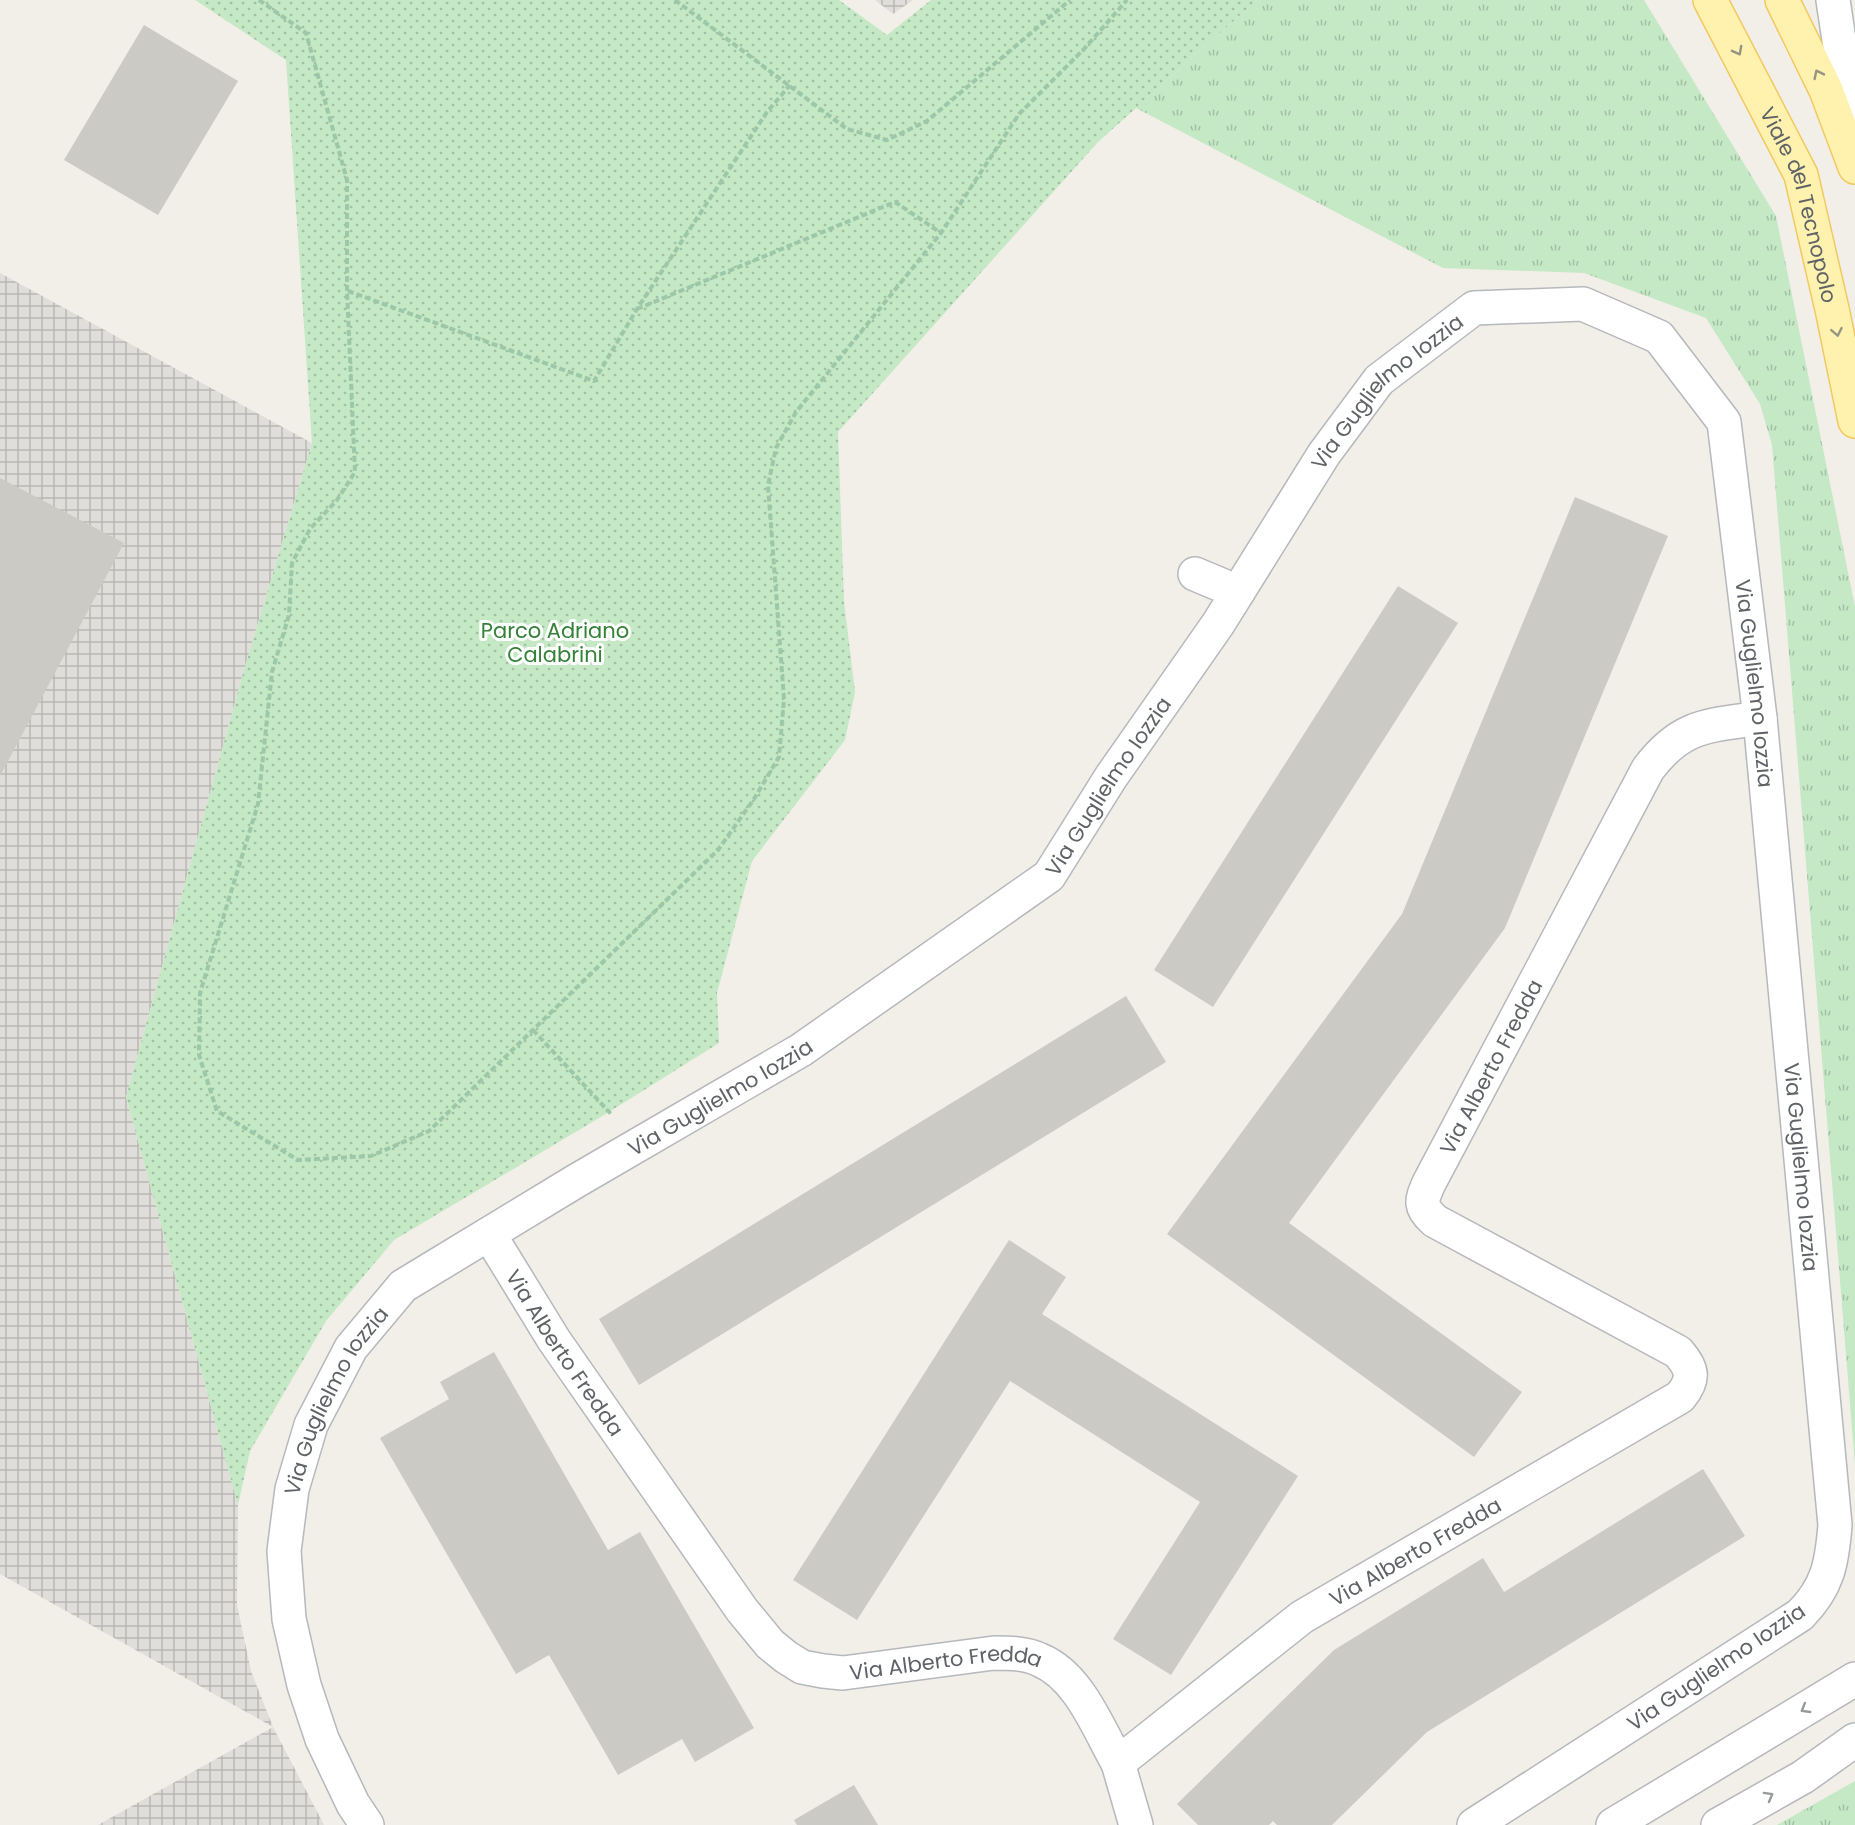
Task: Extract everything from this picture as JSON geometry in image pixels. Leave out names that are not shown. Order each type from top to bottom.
[{"type":"main road","name":"Viale del Tecnopolo","points":[[1710,0],[1801,175],[1855,421]]},
{"type":"main road","points":[[1782,0],[1826,90],[1855,167]]},
{"type":"street","points":[[1833,0],[1855,148]]},
{"type":"street","name":"Via Guglielmo Iozzia","points":[[367,1825],[353,1804],[322,1739],[304,1685],[289,1619],[284,1551],[292,1488],[311,1425],[351,1348],[403,1286],[801,1050],[1048,876],[1111,777],[1218,624],[1324,454],[1379,380],[1474,308],[1583,304],[1659,337],[1725,422],[1760,718],[1835,1525],[1830,1570],[1818,1594],[1800,1615],[1474,1825]]},
{"type":"street","points":[[1196,574],[1238,592]]},
{"type":"street","name":"Via Alberto Fredda","points":[[489,1234],[554,1340],[742,1610],[770,1644],[802,1666],[843,1673],[994,1653],[1017,1654],[1039,1659],[1058,1670],[1074,1685],[1118,1763],[1302,1617],[1680,1397],[1687,1388],[1691,1375],[1687,1362],[1678,1352],[1436,1221],[1426,1214],[1422,1200],[1648,769],[1673,741],[1702,726],[1760,718]]},
{"type":"street","points":[[1613,1825],[1855,1679]]},
{"type":"street","points":[[1718,1825],[1803,1777],[1855,1740]]},
{"type":"street","points":[[1118,1763],[1136,1825]]},
{"type":"path","points":[[259,0],[306,33],[347,180],[347,290],[355,472],[338,500],[310,529],[292,563],[289,615],[272,672],[258,804],[200,993],[199,1055],[217,1111],[298,1160],[371,1156],[429,1131],[718,850],[754,800],[779,757],[784,699],[768,485],[776,448],[796,412],[941,233],[1019,114],[1084,49],[1127,0]]},
{"type":"path","points":[[675,0],[847,129],[887,140],[927,121],[1070,0]]},
{"type":"path","points":[[347,290],[594,381],[637,309],[767,112],[790,86]]},
{"type":"path","points":[[637,309],[895,202],[941,233]]},
{"type":"path","points":[[533,1030],[614,1117]]},
{"type":"shaded area","points":[[875,0],[913,0],[893,14]]},
{"type":"shaded area","points":[[0,273],[312,443],[244,670],[126,1097],[238,1505],[237,1605],[251,1671],[273,1727],[0,1574]]},
{"type":"shaded area","points":[[273,1727],[324,1825],[98,1825]]},
{"type":"green space","name":"Parco Adriano Calabrini","points":[[195,0],[839,0],[887,35],[931,0],[1257,0],[1098,142],[838,432],[844,602],[855,692],[845,740],[752,861],[717,993],[719,1043],[609,1112],[394,1240],[326,1321],[250,1451],[238,1505],[126,1097],[244,670],[312,443],[286,60]]},
{"type":"green space","points":[[1257,0],[1644,0],[1776,216],[1855,607],[1855,1465],[1772,445],[1760,404],[1706,318],[1584,273],[1443,268],[1136,108]]},
{"type":"green space","points":[[1855,1781],[1855,1825],[1777,1825]]},
{"type":"building","points":[[144,25],[238,81],[158,215],[64,160]]},
{"type":"building","points":[[0,478],[124,543],[0,776]]},
{"type":"building","points":[[1575,497],[1668,536],[1505,928],[1289,1223],[1522,1392],[1474,1457],[1167,1234],[1402,914]]},
{"type":"building","points":[[1398,586],[1458,623],[1213,1007],[1154,970]]},
{"type":"building","points":[[1126,996],[1166,1062],[639,1385],[599,1319]]},
{"type":"building","points":[[1009,1240],[1066,1277],[1042,1314],[1298,1476],[1171,1675],[1113,1639],[1200,1502],[1010,1381],[857,1620],[793,1580]]},
{"type":"building","points":[[494,1352],[608,1550],[640,1532],[754,1728],[695,1762],[682,1739],[618,1775],[549,1655],[516,1674],[380,1438],[449,1399],[440,1382]]},
{"type":"building","points":[[1703,1469],[1745,1536],[1427,1732],[1332,1825],[1277,1825],[1273,1821],[1269,1825],[1198,1825],[1177,1804],[1334,1650],[1483,1558],[1504,1592]]},
{"type":"building","points":[[854,1785],[878,1825],[797,1825],[794,1820]]}]
